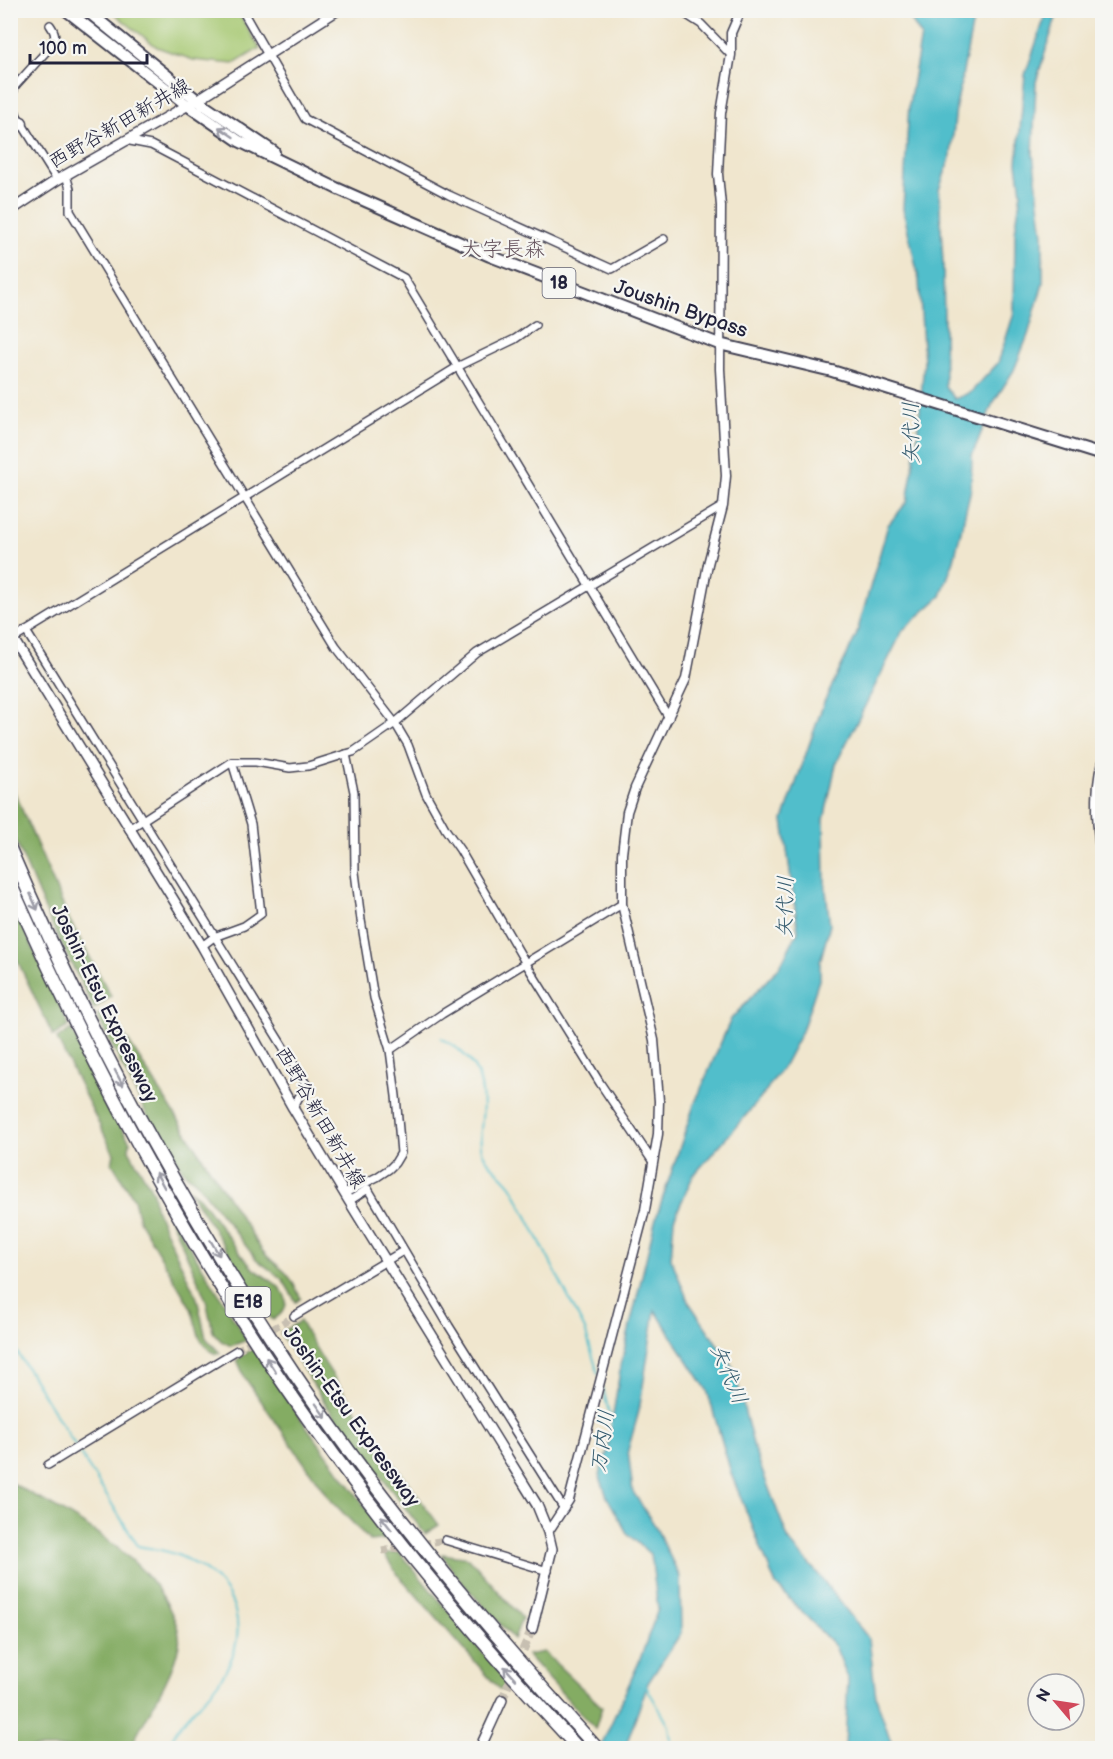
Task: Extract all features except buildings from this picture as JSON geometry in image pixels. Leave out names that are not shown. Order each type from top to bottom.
[{"type":"highway","name":"Joushin Bypass","points":[[66,10],[192,102]]},
{"type":"highway","name":"Joushin Bypass","points":[[86,10],[239,141],[297,167],[336,188],[490,256],[719,344],[832,371],[1102,455]]},
{"type":"highway","name":"Joshin-Etsu Expressway","points":[[10,849],[113,1067],[201,1224],[260,1321],[330,1424],[399,1516],[476,1612],[597,1749]]},
{"type":"highway","name":"Joshin-Etsu Expressway","points":[[10,883],[103,1077],[188,1231],[248,1329],[303,1411],[389,1527],[465,1622],[578,1749]]},
{"type":"main road","name":"西野谷新田新井線","points":[[10,211],[61,177],[192,102],[338,10]]},
{"type":"main road","name":"西野谷新田新井線","points":[[12,638],[202,946],[293,1108],[386,1262],[537,1505],[552,1549],[532,1629]]},
{"type":"main road","points":[[480,1749],[502,1700]]},
{"type":"street","points":[[242,10],[305,119],[449,195],[612,269],[664,239]]},
{"type":"street","points":[[679,10],[701,24],[731,55]]},
{"type":"street","points":[[548,1532],[570,1500],[645,1210],[658,1134],[659,1101],[654,1040],[622,903],[622,854],[627,812],[639,777],[686,679],[708,564],[723,506],[726,476],[719,344],[721,206],[718,174],[722,113],[731,55],[731,33],[741,10]]},
{"type":"street","points":[[50,25],[56,38],[53,44],[20,80],[12,93],[15,122],[70,189],[70,212],[336,647],[395,723],[408,745],[426,794],[525,962],[600,1083],[653,1162]]},
{"type":"street","points":[[125,140],[151,146],[404,278],[669,718]]},
{"type":"street","points":[[12,638],[459,366],[515,339],[536,326]]},
{"type":"street","points":[[129,829],[232,762],[256,762],[290,768],[308,766],[353,752],[395,723],[477,653],[723,506]]},
{"type":"street","points":[[26,631],[306,1084],[293,1108]]},
{"type":"street","points":[[346,754],[354,792],[355,872],[361,920],[374,998],[390,1050],[400,1153],[389,1169],[347,1197]]},
{"type":"street","points":[[202,946],[214,937],[244,926],[261,914],[251,824],[232,762]]},
{"type":"street","points":[[1102,762],[1098,786],[1098,829],[1102,867]]},
{"type":"street","points":[[390,1050],[442,1014],[622,903]]},
{"type":"street","points":[[347,1197],[368,1189],[403,1251],[564,1509]]},
{"type":"street","points":[[294,1316],[403,1251]]},
{"type":"street","points":[[48,1465],[237,1350]]},
{"type":"street","points":[[444,1540],[548,1571]]},
{"type":"green space","points":[[111,11],[237,11],[260,48],[234,64],[193,60],[157,47]]},
{"type":"green space","points":[[11,784],[69,919],[111,996],[94,1009],[49,919],[11,830]]},
{"type":"green space","points":[[10,899],[69,1026],[53,1036],[11,947]]},
{"type":"green space","points":[[109,1011],[261,1249],[291,1279],[301,1298],[296,1302],[283,1280],[256,1259],[197,1183],[183,1171],[163,1134],[154,1129],[97,1016]]},
{"type":"green space","points":[[71,1029],[130,1142],[129,1150],[153,1192],[155,1206],[197,1298],[206,1338],[220,1353],[210,1351],[200,1339],[191,1308],[139,1220],[134,1199],[112,1163],[114,1154],[57,1039]]},
{"type":"green space","points":[[189,1190],[199,1197],[249,1264],[281,1289],[286,1298],[286,1306],[277,1318],[273,1320],[266,1313]]},
{"type":"green space","points":[[166,1209],[247,1340],[231,1346],[221,1341],[213,1332],[206,1300]]},
{"type":"green space","points":[[300,1321],[349,1400],[439,1525],[425,1534],[327,1406],[280,1333]]},
{"type":"green space","points":[[254,1348],[298,1415],[389,1539],[370,1541],[328,1497],[245,1378],[237,1360]]},
{"type":"green space","points":[[10,1482],[79,1521],[124,1553],[160,1592],[172,1614],[179,1637],[176,1657],[165,1684],[130,1748],[11,1748]]},
{"type":"green space","points":[[399,1552],[508,1683],[503,1690],[499,1689],[395,1571],[384,1554]]},
{"type":"green space","points":[[442,1554],[469,1558],[522,1618],[514,1639],[457,1577]]},
{"type":"green space","points":[[544,1652],[602,1707],[595,1729],[527,1655]]},
{"type":"water","name":"矢代川","points":[[911,11],[975,11],[956,107],[951,155],[939,190],[945,386],[955,399],[971,392],[998,363],[1014,313],[1015,232],[1021,192],[1017,163],[1025,75],[1047,11],[1058,11],[1036,82],[1033,154],[1043,235],[1043,283],[1028,335],[1014,370],[992,405],[972,456],[971,489],[954,560],[941,596],[903,630],[836,764],[824,820],[825,883],[830,925],[820,962],[820,977],[802,1031],[784,1065],[760,1099],[693,1176],[674,1219],[671,1258],[688,1301],[734,1369],[755,1452],[789,1541],[869,1639],[876,1697],[893,1748],[845,1747],[848,1678],[835,1646],[776,1585],[732,1476],[707,1390],[655,1310],[639,1411],[628,1450],[633,1492],[654,1524],[680,1577],[681,1633],[648,1683],[625,1748],[600,1748],[639,1662],[658,1609],[651,1555],[627,1533],[607,1497],[599,1474],[607,1453],[621,1364],[655,1221],[694,1105],[731,1019],[780,966],[798,931],[783,820],[824,702],[856,636],[888,525],[907,502],[917,442],[924,362],[919,280],[903,209],[909,104],[921,36],[911,20]]},
{"type":"waterway","points":[[441,1038],[463,1053],[476,1071],[480,1081],[483,1105],[480,1139],[482,1151],[512,1187],[585,1330],[598,1374]]},
{"type":"waterway","points":[[10,1341],[138,1546],[172,1553],[201,1568],[217,1580],[235,1610],[236,1645],[229,1664],[212,1691],[177,1730],[169,1748]]},
{"type":"waterway","name":"万内川","points":[[603,1388],[612,1426]]},
{"type":"waterway","points":[[646,1686],[669,1726],[672,1748]]},
{"type":"tunnel","points":[[237,1350],[294,1316]]},
{"type":"tunnel","points":[[382,1551],[445,1540]]},
{"type":"tunnel","points":[[502,1700],[532,1629]]},
{"type":"district","name":"大字長森","points":[[503,249]]}]
